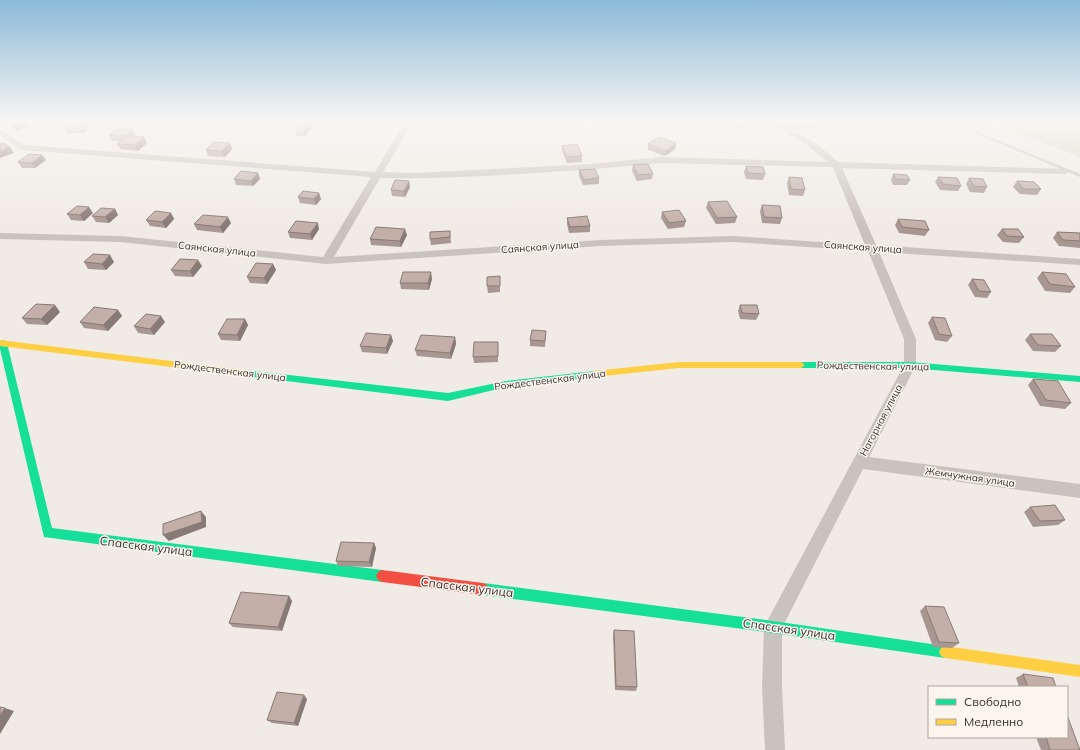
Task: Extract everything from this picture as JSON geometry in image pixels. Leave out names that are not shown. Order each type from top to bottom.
[{"type":"street","points":[[150,157],[379,175],[415,176],[599,166],[661,160],[837,166],[1066,171]]},
{"type":"street","points":[[326,261],[389,157]]},
{"type":"street","name":"Нагорная улица","points":[[775,750],[772,687],[773,627],[910,365],[910,339],[837,166],[829,157]]},
{"type":"street","name":"Саянская улица","points":[[0,236],[120,239],[326,261],[601,243],[733,239],[1080,262]]},
{"type":"street","name":"Рождественская улица","points":[[2,343],[448,397],[506,384],[679,365],[910,365],[1080,379]]},
{"type":"street","name":"Спасская улица","points":[[2,343],[48,533],[773,627],[1080,671]]},
{"type":"street","name":"Жемчужная улица","points":[[859,462],[1080,491]]},
{"type":"lane","points":[[1033,157],[1080,176]]},
{"type":"building","points":[[25,157],[40,157],[32,163],[18,162]]},
{"type":"building","points":[[648,164],[653,174],[638,175],[633,165]]},
{"type":"building","points":[[746,166],[763,167],[765,174],[748,173]]},
{"type":"building","points":[[595,169],[599,178],[584,180],[579,170]]},
{"type":"building","points":[[241,171],[258,173],[251,181],[234,179]]},
{"type":"building","points":[[893,174],[907,175],[910,180],[896,179]]},
{"type":"building","points":[[789,177],[802,178],[805,190],[791,189]]},
{"type":"building","points":[[938,177],[957,178],[961,186],[943,184]]},
{"type":"building","points":[[969,178],[983,179],[987,187],[974,186]]},
{"type":"building","points":[[395,180],[409,181],[404,191],[391,190]]},
{"type":"building","points":[[1017,181],[1034,182],[1041,189],[1024,189]]},
{"type":"building","points":[[303,191],[319,193],[314,199],[298,197]]},
{"type":"building","points":[[727,201],[737,217],[717,218],[708,202]]},
{"type":"building","points":[[762,205],[780,206],[782,218],[764,217]]},
{"type":"building","points":[[77,206],[89,207],[80,215],[67,214]]},
{"type":"building","points":[[101,208],[115,209],[105,217],[92,216]]},
{"type":"building","points":[[679,210],[686,221],[669,223],[662,212]]},
{"type":"building","points":[[155,211],[171,213],[162,222],[146,220]]},
{"type":"building","points":[[203,215],[228,217],[220,227],[194,224]]},
{"type":"building","points":[[587,216],[590,226],[570,227],[567,218]]},
{"type":"building","points":[[898,219],[925,221],[929,230],[902,227]]},
{"type":"building","points":[[296,221],[318,223],[310,234],[288,232]]},
{"type":"building","points":[[376,227],[405,229],[400,241],[370,239]]},
{"type":"building","points":[[1002,229],[1018,229],[1024,237],[1007,236]]},
{"type":"building","points":[[450,231],[450,237],[430,239],[430,232]]},
{"type":"building","points":[[1057,232],[1080,233],[1080,241],[1063,240]]},
{"type":"building","points":[[93,254],[110,255],[102,264],[84,262]]},
{"type":"building","points":[[180,259],[198,260],[190,271],[171,270]]},
{"type":"building","points":[[256,263],[273,264],[264,278],[247,277]]},
{"type":"building","points":[[403,272],[431,272],[428,283],[400,283]]},
{"type":"building","points":[[1042,272],[1066,274],[1075,287],[1050,284]]},
{"type":"building","points":[[500,276],[500,286],[487,286],[487,277]]},
{"type":"building","points":[[972,279],[984,280],[991,292],[979,291]]},
{"type":"building","points":[[36,304],[55,305],[41,319],[22,318]]},
{"type":"building","points":[[740,305],[757,305],[759,314],[742,313]]},
{"type":"building","points":[[94,307],[118,310],[103,325],[80,322]]},
{"type":"building","points":[[146,314],[161,316],[150,329],[134,326]]},
{"type":"building","points":[[932,317],[945,318],[952,336],[939,334]]},
{"type":"building","points":[[227,319],[245,319],[237,335],[218,334]]},
{"type":"building","points":[[532,330],[546,331],[545,341],[530,340]]},
{"type":"building","points":[[366,333],[391,335],[386,348],[360,346]]},
{"type":"building","points":[[1030,334],[1052,334],[1061,346],[1038,345]]},
{"type":"building","points":[[421,335],[455,337],[450,353],[415,350]]},
{"type":"building","points":[[474,342],[498,342],[498,356],[473,357]]},
{"type":"building","points":[[1033,379],[1058,381],[1071,403],[1046,400]]},
{"type":"building","points":[[1055,505],[1065,520],[1040,521],[1030,507]]},
{"type":"building","points":[[201,511],[202,522],[163,535],[163,524]]},
{"type":"building","points":[[341,542],[374,543],[369,562],[336,561]]},
{"type":"building","points":[[241,592],[289,596],[278,627],[229,623]]},
{"type":"building","points":[[925,606],[944,607],[959,643],[939,642]]},
{"type":"building","points":[[614,630],[634,631],[637,687],[616,686]]},
{"type":"building","points":[[1023,674],[1053,678],[1056,686],[1028,686]]},
{"type":"building","points":[[277,692],[304,695],[294,723],[267,720]]},
{"type":"building","points":[[0,707],[5,708],[0,716]]},
{"type":"building","points":[[1068,718],[1080,750],[1050,750],[1046,738],[1068,738]]},
{"type":"traffic: fast","points":[[3,343],[48,533],[382,576]]},
{"type":"traffic: fast","points":[[801,365],[910,365],[1080,379]]},
{"type":"traffic: fast","points":[[245,373],[448,397],[506,384],[594,374]]},
{"type":"traffic: fast","points":[[483,589],[773,627],[945,652]]},
{"type":"traffic: slow","points":[[0,343],[245,373]]},
{"type":"traffic: slow","points":[[594,374],[679,365],[801,365]]},
{"type":"traffic: slow","points":[[945,652],[1080,671]]},
{"type":"traffic: jam","points":[[382,576],[483,589]]}]
